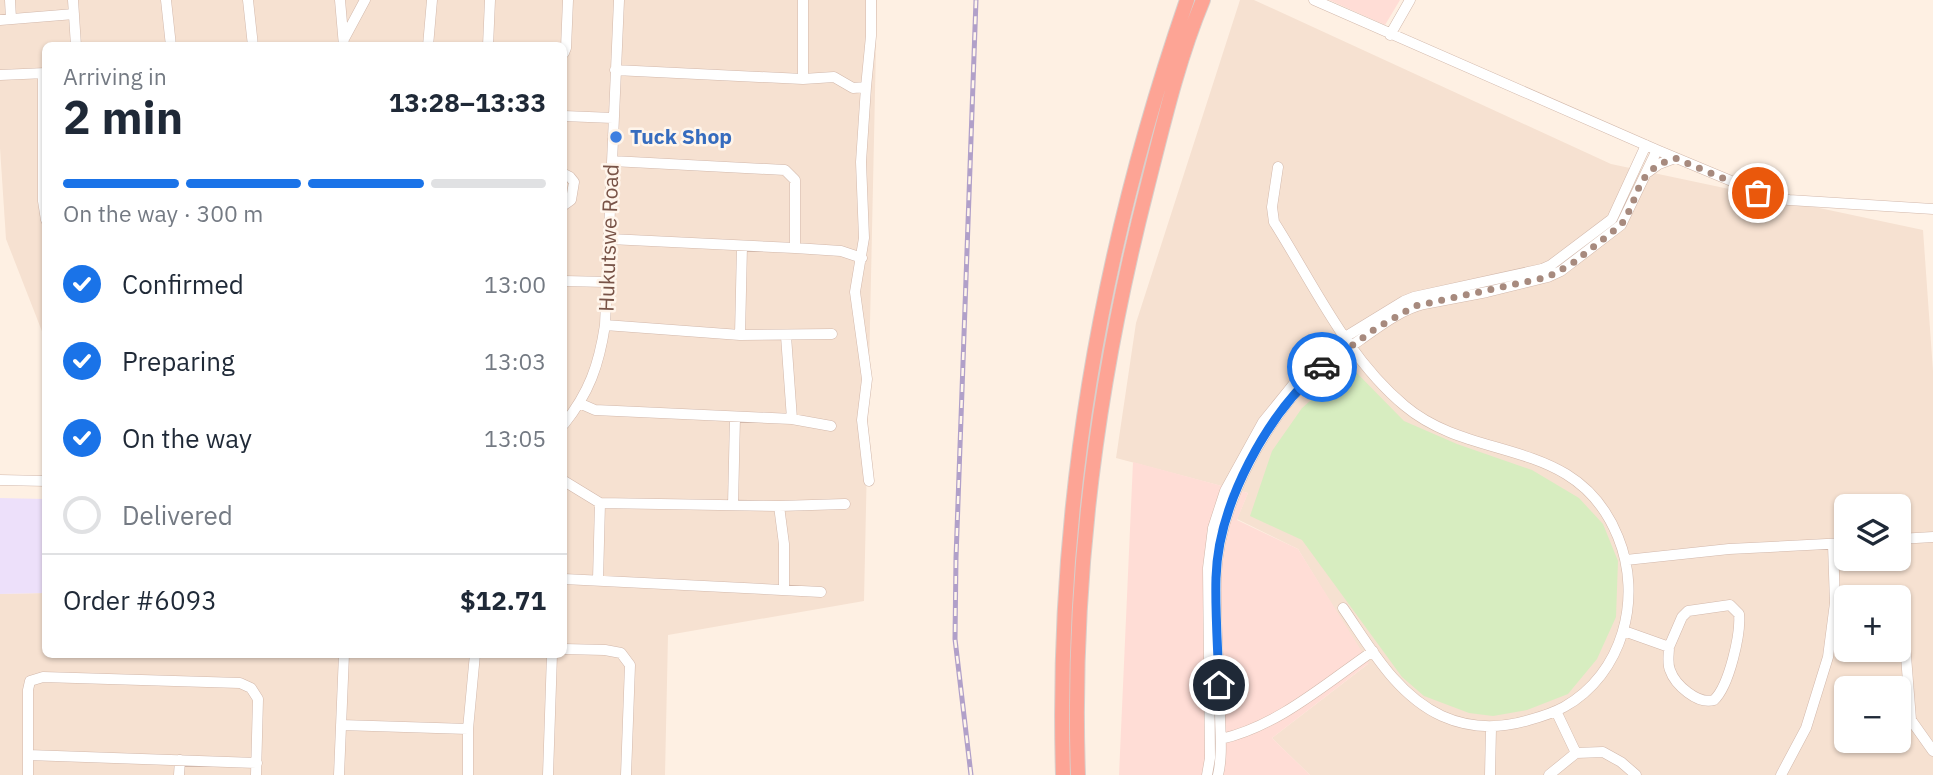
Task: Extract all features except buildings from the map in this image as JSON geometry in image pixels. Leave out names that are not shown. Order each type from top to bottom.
[{"type":"highway","points":[[1063,775],[1061,726],[1067,563],[1086,400],[1098,329],[1121,222],[1150,114],[1199,2]]},
{"type":"highway","points":[[1078,775],[1076,725],[1079,624],[1101,410],[1133,242],[1199,2]]},
{"type":"street","points":[[10,0],[6,20],[74,14]]},
{"type":"street","points":[[73,0],[76,42]]},
{"type":"street","points":[[166,0],[171,42]]},
{"type":"street","points":[[248,0],[253,42]]},
{"type":"street","points":[[340,0],[344,42]]},
{"type":"street","points":[[344,42],[365,0]]},
{"type":"street","points":[[428,42],[432,0]]},
{"type":"street","points":[[488,42],[490,0]]},
{"type":"street","points":[[566,42],[568,0]]},
{"type":"street","name":"Hukutswe Road","points":[[567,420],[596,370],[605,325],[619,0]]},
{"type":"street","points":[[803,0],[803,79]]},
{"type":"street","points":[[869,481],[862,420],[867,379],[855,292],[864,238],[861,162],[871,36],[871,0]]},
{"type":"street","points":[[1314,0],[1675,158],[1777,199],[1933,209]]},
{"type":"street","points":[[1390,35],[1410,0]]},
{"type":"street","points":[[615,70],[803,79],[834,77],[853,88],[866,87]]},
{"type":"street","points":[[0,75],[42,73]]},
{"type":"street","points":[[567,116],[613,118]]},
{"type":"street","points":[[1623,135],[1633,149],[1640,173]]},
{"type":"street","points":[[1218,775],[1221,739],[1216,578],[1227,515],[1243,477],[1272,425],[1306,382],[1375,329],[1415,306],[1548,277],[1561,271],[1621,225],[1627,216],[1646,145]]},
{"type":"street","points":[[1207,775],[1210,758],[1208,568],[1218,510],[1247,450],[1275,405],[1297,380],[1344,337],[1382,313],[1414,297],[1528,273],[1551,265],[1612,219],[1657,150]]},
{"type":"street","points":[[1640,173],[1675,158]]},
{"type":"street","points":[[612,161],[785,170],[795,180],[796,248]]},
{"type":"street","points":[[1278,167],[1272,207],[1274,222],[1350,347],[1384,387],[1418,416],[1453,433],[1533,457],[1573,478],[1608,516],[1626,559],[1630,590],[1624,631],[1601,673],[1581,695],[1556,711],[1516,724],[1491,728],[1454,720],[1424,706],[1399,684],[1343,608]]},
{"type":"street","points":[[567,176],[574,181],[571,200],[567,203]]},
{"type":"street","points":[[610,239],[841,250],[862,258]]},
{"type":"street","points":[[740,335],[742,246]]},
{"type":"street","points":[[567,281],[608,282]]},
{"type":"street","points":[[605,325],[740,335],[832,334]]},
{"type":"street","points":[[786,336],[792,419]]},
{"type":"street","points":[[579,403],[595,410],[792,419],[831,426]]},
{"type":"street","points":[[733,505],[735,417]]},
{"type":"street","points":[[0,480],[42,481]]},
{"type":"street","points":[[567,483],[600,503],[779,506],[845,504]]},
{"type":"street","points":[[598,580],[600,503]]},
{"type":"street","points":[[779,506],[784,544],[785,589]]},
{"type":"street","points":[[1911,538],[1933,537]]},
{"type":"street","points":[[1626,559],[1833,544],[1839,585]]},
{"type":"street","points":[[567,579],[821,592]]},
{"type":"street","points":[[1731,605],[1739,614],[1735,649],[1724,684],[1714,700],[1695,699],[1672,675],[1668,667],[1669,647],[1682,617],[1688,611],[1731,605]]},
{"type":"street","points":[[1624,631],[1669,647]]},
{"type":"street","points":[[1781,775],[1806,728],[1834,632]]},
{"type":"street","points":[[567,649],[621,653],[631,665],[626,775]]},
{"type":"street","points":[[1221,739],[1258,728],[1373,651]]},
{"type":"street","points":[[339,775],[344,658]]},
{"type":"street","points":[[468,775],[468,729],[475,658]]},
{"type":"street","points":[[548,775],[552,658]]},
{"type":"street","points":[[1906,662],[1911,720],[1933,751]]},
{"type":"street","points":[[28,775],[27,697],[30,681],[35,678],[240,683],[251,688],[258,699],[256,775]]},
{"type":"street","points":[[1556,711],[1576,753]]},
{"type":"street","points":[[341,725],[468,729]]},
{"type":"street","points":[[1490,775],[1491,728]]},
{"type":"street","points":[[1549,775],[1576,753],[1608,754],[1636,775]]},
{"type":"street","points":[[28,755],[257,763]]},
{"type":"street","points":[[179,775],[180,760]]},
{"type":"shaded area","points":[[0,0],[877,0],[864,601],[668,635],[665,775],[0,775],[0,594],[42,593],[42,658],[567,658],[567,42],[42,42],[42,331],[6,239],[0,148]]},
{"type":"shaded area","points":[[1240,0],[1254,0],[1611,164],[1923,230],[1933,371],[1933,775],[1310,775],[1272,738],[1368,664],[1298,549],[1237,519],[1248,493],[1116,458],[1136,323]]},
{"type":"shaded area","points":[[1329,0],[1400,0],[1385,25]]},
{"type":"shaded area","points":[[1133,462],[1248,493],[1237,520],[1298,549],[1369,663],[1272,738],[1310,775],[1119,775]]},
{"type":"shaded area","points":[[0,498],[42,499],[42,593],[0,594]]},
{"type":"green space","points":[[1350,366],[1404,421],[1457,444],[1532,470],[1579,498],[1603,524],[1618,561],[1616,617],[1597,659],[1568,694],[1527,710],[1493,716],[1469,713],[1424,696],[1402,677],[1302,540],[1250,516],[1272,451],[1302,408]]},
{"type":"railway","points":[[971,775],[955,639],[976,0]]},
{"type":"way so far","points":[[1322,367],[1375,329],[1415,306],[1555,275],[1621,225],[1644,177],[1665,161],[1675,158],[1758,193]]},
{"type":"place","name":"Tuck Shop","points":[[616,137]]},
{"type":"route","points":[[1219,685],[1216,578],[1227,515],[1243,477],[1272,425],[1292,398],[1322,367]]}]
